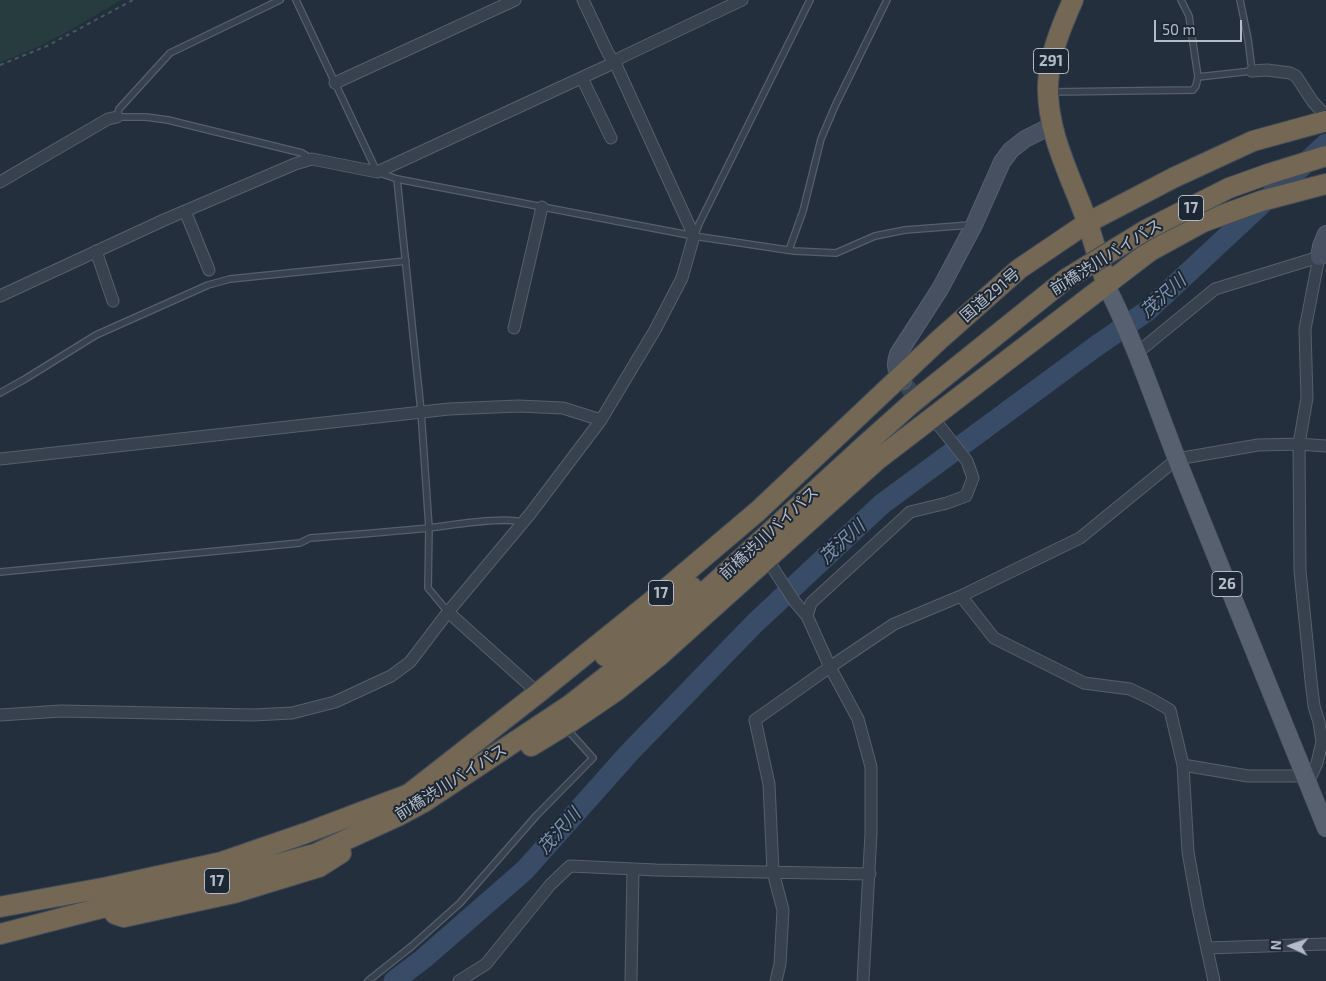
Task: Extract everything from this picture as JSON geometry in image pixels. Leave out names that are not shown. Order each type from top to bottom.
[{"type":"highway","name":"291","points":[[1073,0],[1052,54],[1048,92],[1053,125],[1062,159],[1087,223],[1106,285]]},
{"type":"highway","name":"17","points":[[1087,223],[1173,178],[1254,141],[1326,121]]},
{"type":"highway","name":"前橋渋川バイパス","points":[[0,934],[228,878],[315,854],[398,816],[417,798],[496,737],[636,633],[718,565],[823,483],[912,403],[1066,279],[1146,230],[1229,188],[1326,156]]},
{"type":"highway","name":"17","points":[[417,798],[498,766],[565,726],[616,691],[658,657],[877,460],[1150,251],[1203,222],[1261,201],[1326,184]]},
{"type":"highway","name":"国道291号","points":[[901,379],[939,340],[1019,269],[1087,223]]},
{"type":"highway","name":"17","points":[[417,798],[538,693],[653,600],[758,511],[901,379]]},
{"type":"highway","name":"前橋渋川バイパス","points":[[0,907],[108,887],[222,862],[417,798]]},
{"type":"main road","name":"26","points":[[1106,285],[1120,311],[1177,459],[1326,828]]},
{"type":"street","points":[[336,83],[515,0]]},
{"type":"street","points":[[0,715],[61,711],[253,715],[292,713],[334,702],[391,676],[410,662],[448,612],[522,523],[601,420],[655,330],[682,278],[694,236],[614,62],[583,0]]},
{"type":"street","points":[[0,296],[185,211],[295,164],[312,159],[377,172],[582,78],[742,0]]},
{"type":"street","points":[[1252,71],[1267,70],[1290,73],[1296,76],[1313,102],[1326,116]]},
{"type":"street","points":[[582,78],[611,138]]},
{"type":"street","points":[[0,182],[108,119],[117,117]]},
{"type":"street","points":[[901,379],[897,372],[896,364],[898,354],[940,289],[974,225],[1002,162],[1012,150],[1025,140],[1053,125]]},
{"type":"street","points":[[514,328],[542,207]]},
{"type":"street","points":[[185,211],[209,270]]},
{"type":"street","points":[[1183,765],[1248,776],[1310,776],[1317,763],[1322,742],[1314,706],[1300,571],[1299,444],[1307,398],[1305,329],[1322,257],[1321,246],[1326,234]]},
{"type":"street","points":[[96,251],[113,301]]},
{"type":"street","points":[[1134,346],[1215,289],[1322,257]]},
{"type":"street","points":[[0,459],[449,409],[518,406],[563,408],[601,420]]},
{"type":"street","points":[[807,616],[811,604],[910,512],[966,496],[973,478],[967,461],[932,418]]},
{"type":"street","points":[[776,981],[780,964],[783,910],[773,872],[769,784],[755,720],[894,624],[961,596],[1080,538],[1177,459],[1258,445],[1299,444],[1326,446]]},
{"type":"street","points":[[767,559],[795,602],[807,616],[830,667],[858,719],[871,767],[870,874],[863,981]]},
{"type":"street","points":[[961,596],[994,638],[1084,683],[1130,689],[1170,710],[1183,765],[1188,852],[1214,981]]},
{"type":"street","points":[[448,612],[538,693]]},
{"type":"street","points":[[459,981],[486,964],[550,885],[570,866],[870,874]]},
{"type":"street","points":[[631,981],[633,868]]},
{"type":"street","points":[[1207,948],[1326,944]]},
{"type":"lane","points":[[280,0],[170,53],[119,109],[117,117],[146,117],[168,120],[302,153],[312,159]]},
{"type":"lane","points":[[296,0],[377,172],[397,179],[694,236],[790,250],[836,253],[875,236],[905,230],[974,225]]},
{"type":"lane","points":[[694,236],[810,0]]},
{"type":"lane","points":[[790,250],[803,211],[821,139],[834,106],[887,0]]},
{"type":"lane","points":[[1048,92],[1192,90],[1196,86],[1198,78],[1189,16],[1181,0]]},
{"type":"lane","points":[[1198,78],[1252,71],[1240,0]]},
{"type":"lane","points":[[397,179],[421,412],[429,528],[428,588],[448,612]]},
{"type":"lane","points":[[0,393],[96,335],[208,285],[230,279],[406,261]]},
{"type":"lane","points":[[0,572],[300,543],[310,538],[490,521],[518,520],[522,523]]},
{"type":"lane","points":[[368,981],[412,946],[460,903],[536,816],[593,758],[565,726]]},
{"type":"path","points":[[0,65],[46,46],[133,0]]},
{"type":"green space","points":[[0,0],[121,0],[32,50],[0,62]]},
{"type":"waterway","name":"茂沢川","points":[[394,981],[423,959],[525,870],[629,753],[754,624],[882,504],[1095,347],[1147,311],[1326,144]]},
{"type":"tunnel","points":[[903,381],[924,408]]}]
